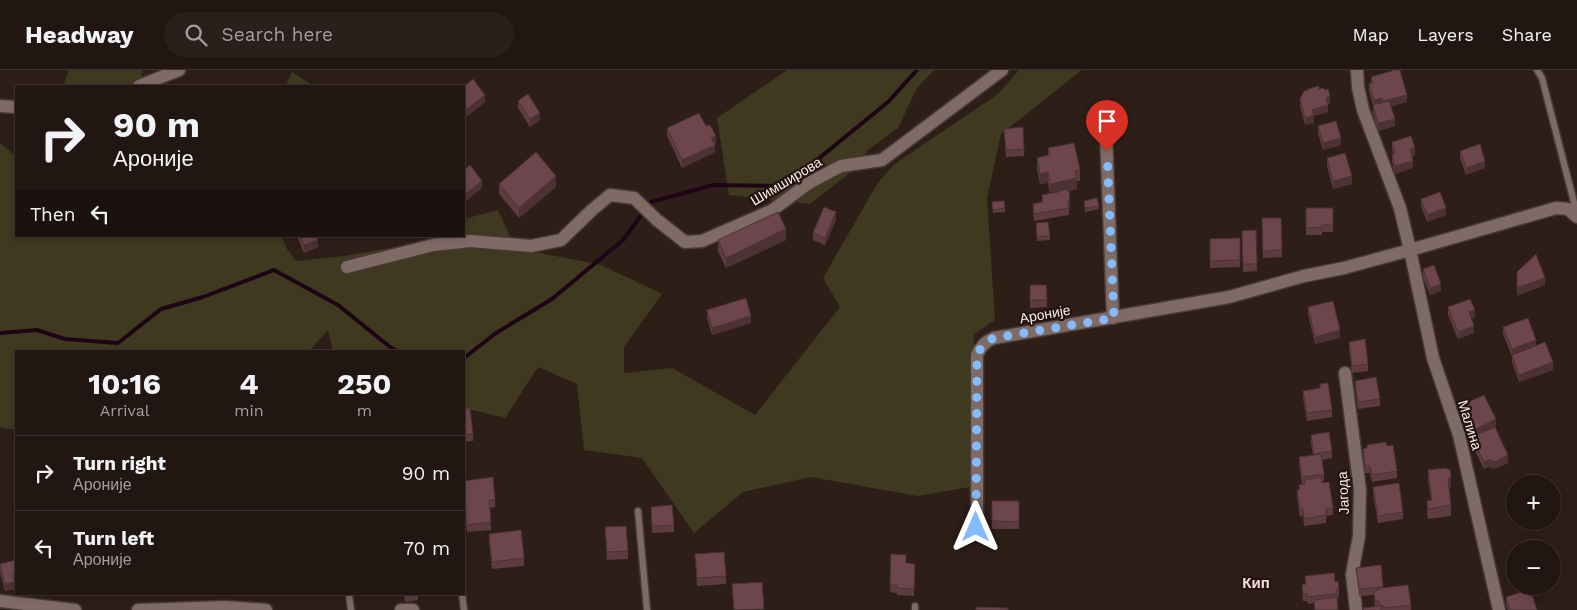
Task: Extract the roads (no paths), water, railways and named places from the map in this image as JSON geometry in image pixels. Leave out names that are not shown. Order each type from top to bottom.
[{"type":"street","points":[[142,85],[179,70]]},
{"type":"street","name":"Шимширова","points":[[347,267],[433,245],[470,241],[531,246],[561,240],[610,195],[634,198],[657,220],[685,242],[702,241],[771,211],[809,183],[841,166],[882,160],[1002,70]]},
{"type":"street","name":"Малина","points":[[1357,70],[1358,87],[1364,110],[1400,208],[1433,358],[1459,435],[1499,610]]},
{"type":"street","points":[[0,106],[15,107]]},
{"type":"street","points":[[1106,133],[1114,318]]},
{"type":"street","points":[[1410,250],[1556,208],[1568,209],[1577,216]]},
{"type":"street","name":"Ароније","points":[[976,527],[977,356],[987,342],[994,338],[1229,297],[1410,250]]},
{"type":"street","name":"Јагода","points":[[1345,373],[1360,490],[1359,536],[1352,574],[1356,610]]},
{"type":"street","points":[[0,601],[75,610]]},
{"type":"street","points":[[138,610],[225,607],[266,610]]},
{"type":"street","points":[[401,610],[413,610]]},
{"type":"lane","points":[[1537,70],[1542,78],[1577,216]]},
{"type":"lane","points":[[638,511],[647,610]]},
{"type":"lane","points":[[349,595],[351,610]]},
{"type":"lane","points":[[462,595],[464,610]]},
{"type":"waterway","points":[[465,357],[496,333],[552,299],[623,240],[651,202],[713,185],[785,186],[888,102],[917,70]]},
{"type":"waterway","points":[[0,333],[37,330],[65,339],[118,343],[161,309],[203,297],[274,270],[338,305],[395,350]]},
{"type":"district","name":"Кип","points":[[1256,583]]}]
